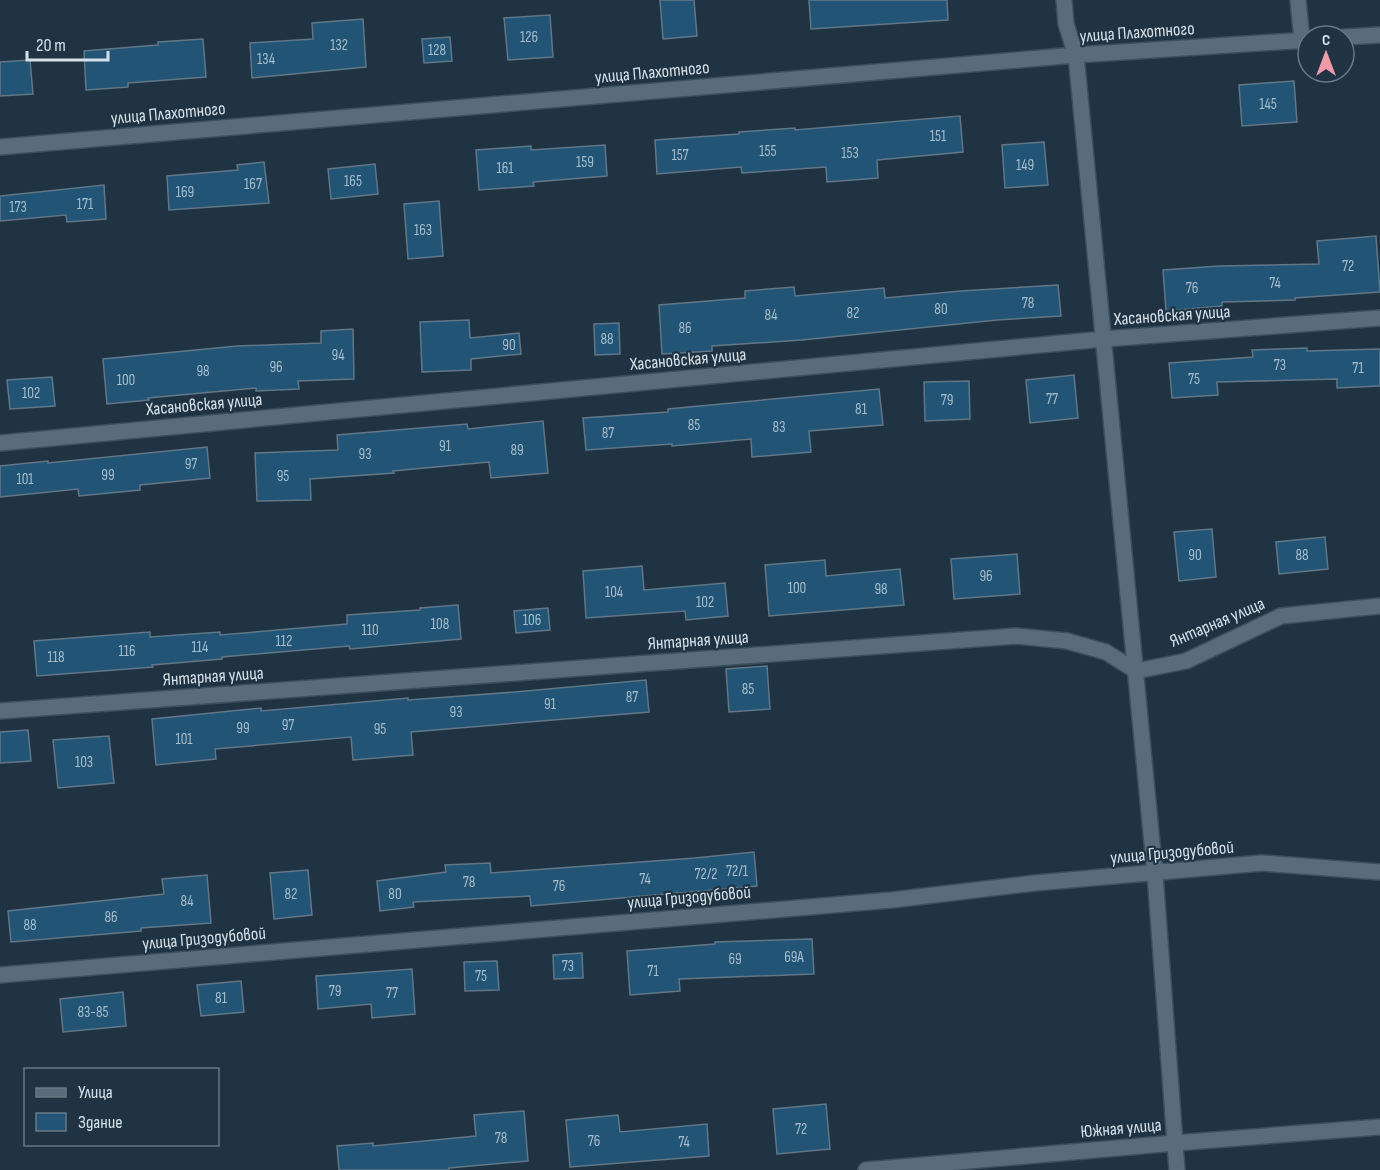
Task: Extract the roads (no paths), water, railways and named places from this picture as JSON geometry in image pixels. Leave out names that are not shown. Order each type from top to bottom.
[{"type":"street","points":[[1064,0],[1066,24],[1076,55],[1104,339],[1155,874],[1177,1170]]},
{"type":"street","points":[[1298,0],[1302,24]]},
{"type":"street","points":[[1356,37],[1380,35]]},
{"type":"street","name":"улица Плахотного","points":[[0,147],[1076,55],[1296,41]]},
{"type":"street","name":"Хасановская улица","points":[[0,443],[1104,339],[1380,318]]},
{"type":"street","name":"Янтарная улица","points":[[0,711],[1016,636],[1066,641],[1106,652],[1136,671],[1186,661],[1281,616],[1380,606]]},
{"type":"street","name":"улица Гризодубовой","points":[[0,975],[868,902],[1035,883],[1262,863],[1380,872]]},
{"type":"street","name":"Южная улица","points":[[866,1170],[1380,1127]]}]
